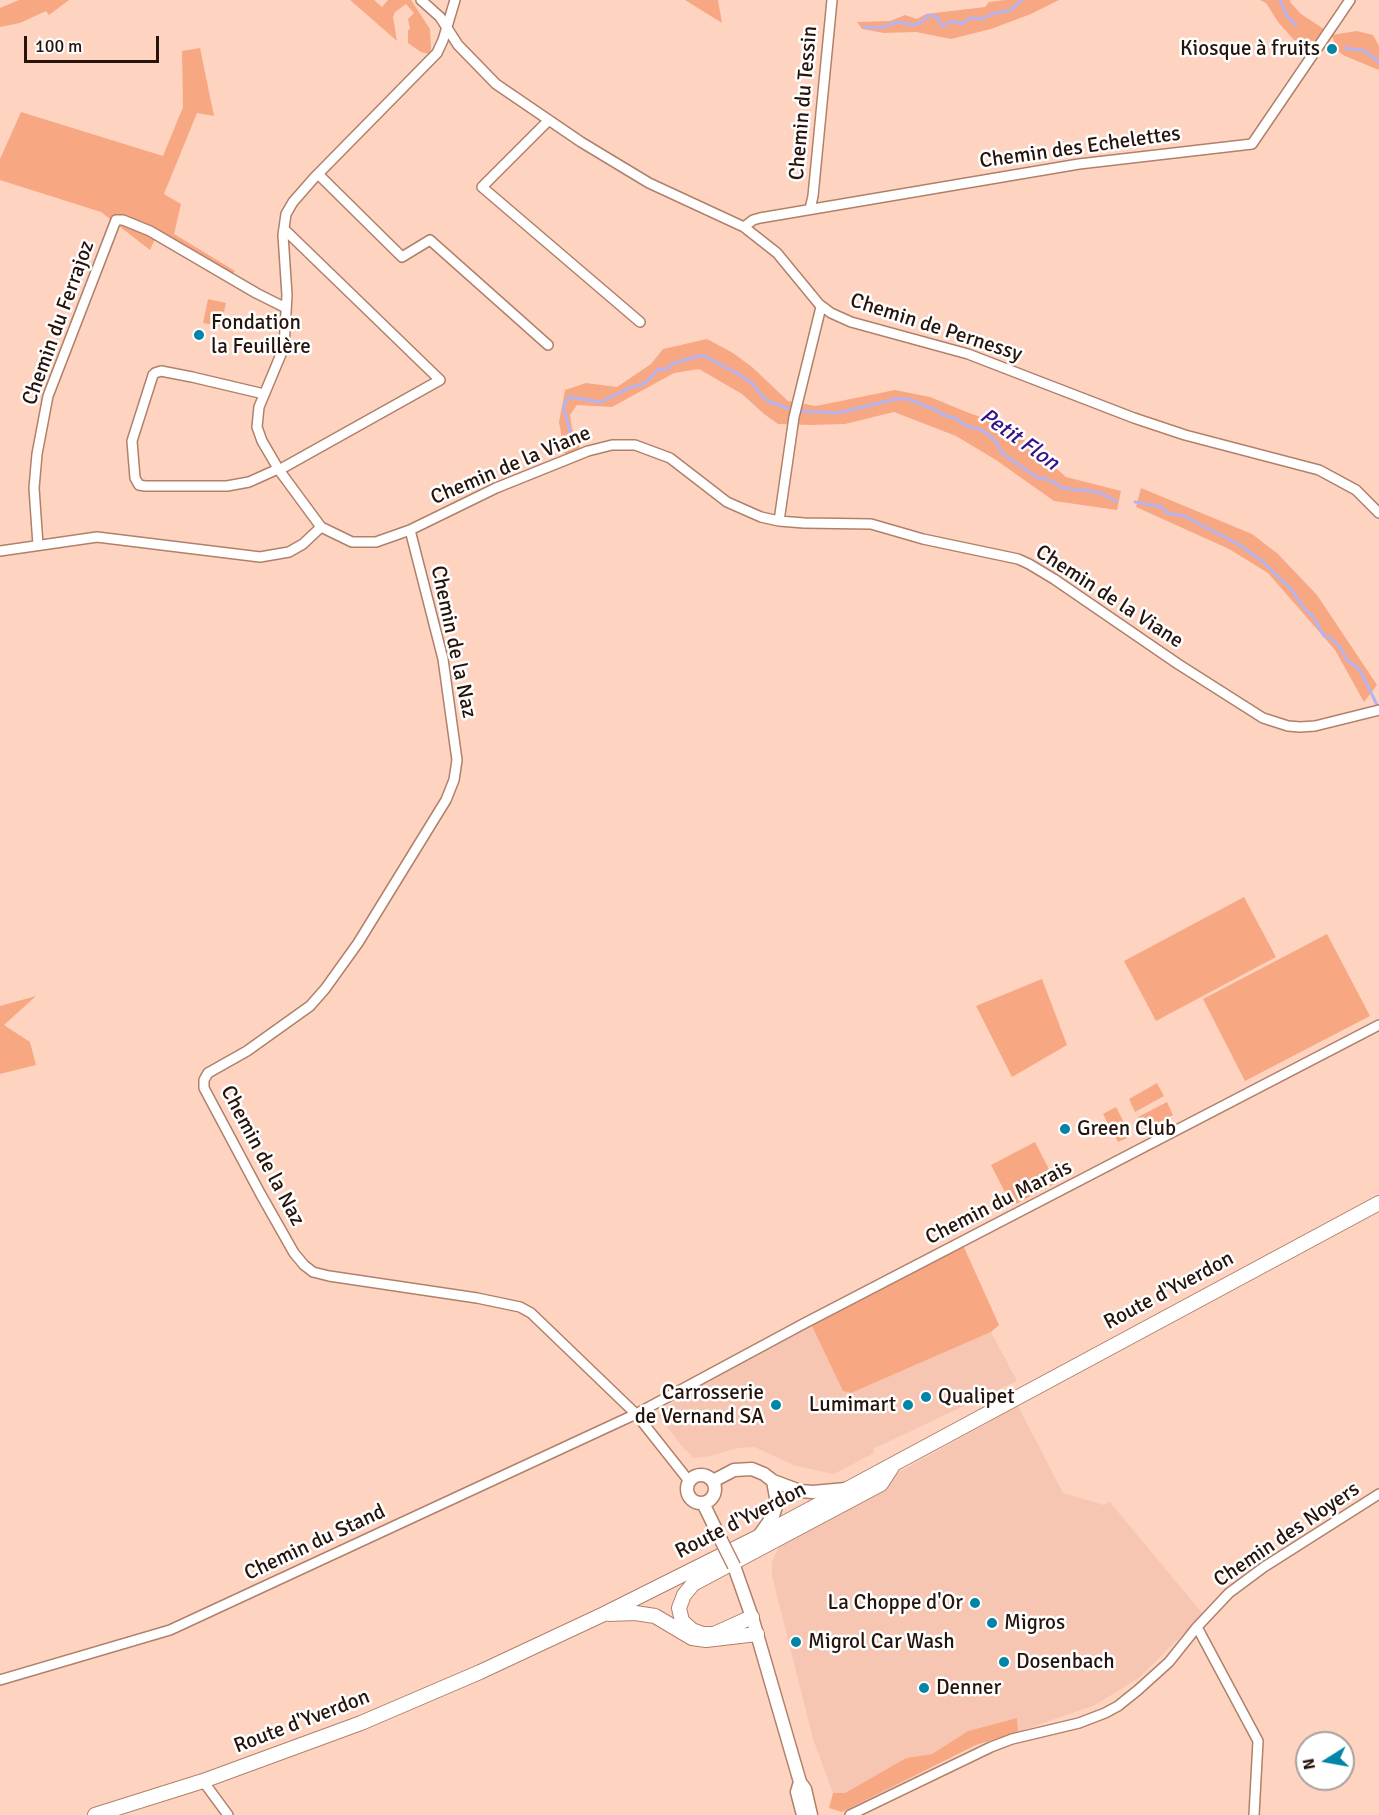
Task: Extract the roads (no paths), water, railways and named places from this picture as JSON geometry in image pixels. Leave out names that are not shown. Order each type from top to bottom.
[{"type":"main road","name":"Route d'Yverdon","points":[[95,1815],[203,1781],[361,1723],[480,1672],[603,1614],[758,1537],[1379,1203]]},
{"type":"main road","points":[[752,1617],[714,1634],[703,1634],[692,1630],[682,1621],[679,1608],[684,1595],[693,1584],[881,1484],[894,1464]]},
{"type":"main road","points":[[603,1614],[636,1613],[655,1616],[692,1638],[706,1640],[757,1634]]},
{"type":"street","name":"Chemin de Pernessy","points":[[421,0],[446,26],[458,45],[487,75],[514,97],[649,183],[744,226],[777,253],[821,307],[851,322],[968,354],[1144,422],[1319,470],[1356,490],[1379,513]]},
{"type":"street","name":"Chemin de la Viane","points":[[455,0],[443,40],[431,61],[288,207],[284,229],[286,308],[284,347],[264,394],[257,416],[257,427],[262,441],[279,470],[321,527],[345,540],[368,543],[392,538],[465,502],[599,448],[626,444],[645,447],[669,458],[728,502],[761,517],[779,521],[871,524],[1029,564],[1178,664],[1263,718],[1276,723],[1315,726],[1379,710]]},
{"type":"street","name":"Chemin du Tessin","points":[[810,209],[832,0]]},
{"type":"street","name":"Chemin des Echelettes","points":[[744,226],[760,218],[1079,164],[1252,144],[1350,0]]},
{"type":"street","points":[[549,120],[482,187],[640,322]]},
{"type":"street","points":[[318,174],[402,257],[430,240],[548,345]]},
{"type":"street","name":"Chemin du Ferrajoz","points":[[38,544],[35,519],[35,476],[48,396],[114,224],[119,219],[150,231],[255,293],[286,308]]},
{"type":"street","points":[[264,394],[161,371],[155,373],[132,441],[135,478],[139,485],[227,486],[249,482],[279,470],[440,380],[284,229]]},
{"type":"street","points":[[779,521],[794,417],[821,307]]},
{"type":"street","points":[[0,551],[98,537],[260,557],[290,552],[303,544],[321,527]]},
{"type":"street","name":"Chemin de la Naz","points":[[410,530],[443,659],[457,760],[454,780],[446,800],[358,943],[325,989],[310,1006],[247,1051],[208,1073],[204,1080],[204,1088],[299,1259],[313,1272],[520,1307],[531,1313],[636,1414]]},
{"type":"street","name":"Chemin du Marais","points":[[636,1414],[805,1323],[1379,1025]]},
{"type":"street","points":[[636,1414],[689,1480]]},
{"type":"street","name":"Chemin du Stand","points":[[0,1680],[170,1630],[636,1414]]},
{"type":"street","points":[[713,1481],[742,1468],[752,1469],[773,1481],[807,1491],[847,1489]]},
{"type":"street","points":[[701,1474],[713,1481],[714,1495],[703,1503],[690,1498],[687,1489],[689,1480],[693,1477],[701,1474]]},
{"type":"street","points":[[758,1537],[773,1516],[777,1503],[773,1481]]},
{"type":"street","name":"Chemin des Noyers","points":[[850,1815],[868,1812],[991,1747],[1012,1739],[1079,1723],[1105,1713],[1138,1690],[1169,1662],[1197,1627],[1229,1593],[1379,1494]]},
{"type":"street","points":[[703,1503],[734,1566],[752,1617],[811,1815]]},
{"type":"street","points":[[1197,1627],[1258,1741],[1254,1815]]},
{"type":"street","points":[[203,1781],[228,1815]]},
{"type":"street","points":[[800,1782],[797,1792],[803,1815]]},
{"type":"waterway","points":[[864,26],[883,27],[897,22],[914,25],[922,22],[928,15],[937,17],[942,26],[953,21],[962,24],[970,18],[982,19],[995,13],[1011,10],[1022,0]]},
{"type":"waterway","points":[[1280,0],[1287,16],[1296,25]]},
{"type":"waterway","points":[[1345,48],[1365,51],[1379,62]]},
{"type":"waterway","name":"Petit Flon","points":[[572,439],[564,410],[569,397],[601,402],[645,383],[659,369],[667,369],[674,363],[698,356],[705,356],[740,375],[754,385],[768,401],[792,410]]},
{"type":"waterway","name":"Petit Flon","points":[[798,411],[838,413],[896,399],[908,399],[955,418],[966,426],[982,430],[995,440],[1002,453],[1036,477],[1052,481],[1062,488],[1098,492],[1116,501]]},
{"type":"waterway","name":"Petit Flon","points":[[1135,502],[1162,507],[1167,513],[1184,516],[1238,544],[1261,560],[1292,590],[1303,607],[1314,618],[1324,636],[1329,637],[1339,646],[1348,661],[1357,667],[1377,705]]},
{"type":"place","name":"Kiosque à fruits","points":[[1332,49]]},
{"type":"place","name":"Fondation la Feuillère","points":[[199,335]]},
{"type":"place","name":"Green Club","points":[[1065,1129]]},
{"type":"place","name":"Qualipet","points":[[926,1397]]},
{"type":"place","name":"Carrosserie de Vernand SA","points":[[776,1405]]},
{"type":"place","name":"Lumimart","points":[[908,1405]]},
{"type":"place","name":"La Choppe d'Or","points":[[975,1603]]},
{"type":"place","name":"Migros","points":[[992,1623]]},
{"type":"place","name":"Migrol Car Wash","points":[[796,1642]]},
{"type":"place","name":"Dosenbach","points":[[1004,1662]]},
{"type":"place","name":"Denner","points":[[924,1688]]}]
